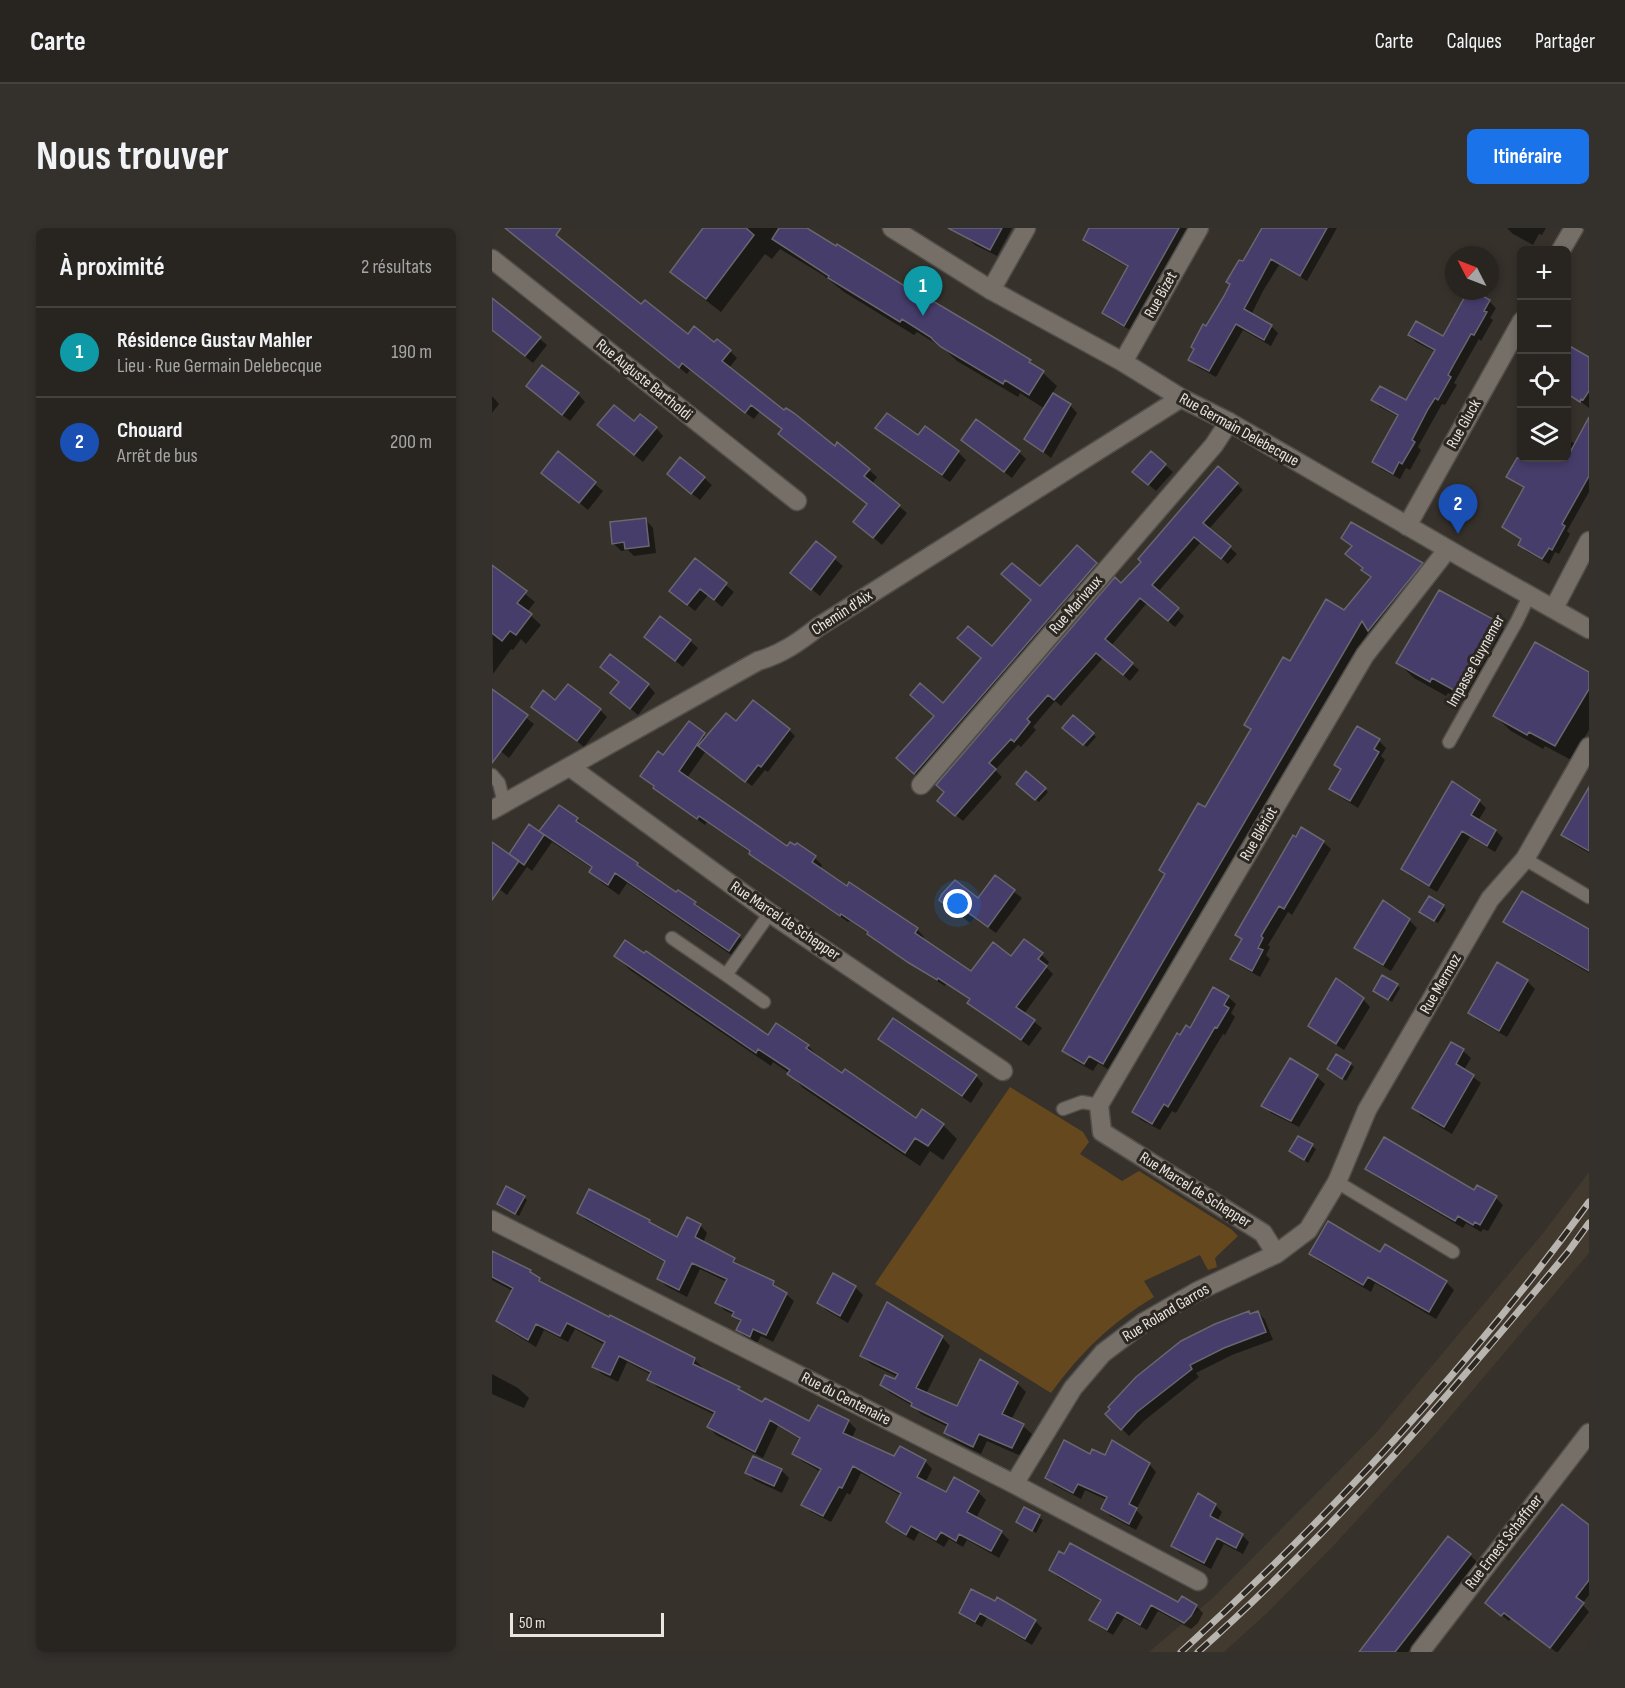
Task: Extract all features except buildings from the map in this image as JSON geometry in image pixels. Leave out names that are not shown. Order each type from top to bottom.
[{"type":"street","name":"Rue Germain Delebecque","points":[[892,228],[991,290],[1123,362],[1181,398],[1229,422],[1447,550],[1589,628]]},
{"type":"street","points":[[991,290],[1026,228]]},
{"type":"street","name":"Rue Bizet","points":[[1123,362],[1199,228]]},
{"type":"street","points":[[1563,246],[1574,228]]},
{"type":"street","name":"Rue Auguste Bartholdi","points":[[492,259],[797,501]]},
{"type":"street","name":"Rue Gluck","points":[[1407,526],[1517,328]]},
{"type":"street","name":"Chemin d'Aix","points":[[498,806],[758,660],[777,655],[1181,398]]},
{"type":"street","name":"Rue Marivaux","points":[[921,785],[1214,445],[1229,422]]},
{"type":"street","points":[[1554,608],[1589,541]]},
{"type":"street","name":"Rue Blériot","points":[[1099,1105],[1365,655],[1447,550]]},
{"type":"street","name":"Rue Mermoz","points":[[1276,1254],[1308,1230],[1337,1182],[1367,1110],[1491,899],[1525,859],[1589,747]]},
{"type":"street","name":"Rue Marcel de Schepper","points":[[570,767],[770,913],[1003,1071]]},
{"type":"street","name":"Rue Marcel de Schepper","points":[[1099,1105],[1102,1132],[1263,1233],[1276,1254]]},
{"type":"street","name":"Rue du Centenaire","points":[[492,1220],[1014,1484],[1198,1581]]},
{"type":"street","name":"Rue Roland Garros","points":[[1014,1484],[1073,1388],[1102,1353],[1144,1322],[1196,1292],[1276,1254]]},
{"type":"street","name":"Rue Ernest Schaffner","points":[[1420,1652],[1589,1433]]},
{"type":"lane","name":"Impasse Guynemer","points":[[1449,742],[1530,594]]},
{"type":"lane","points":[[492,775],[499,783],[498,806]]},
{"type":"lane","points":[[1525,859],[1589,897]]},
{"type":"lane","points":[[726,975],[770,913]]},
{"type":"lane","points":[[672,938],[764,1002]]},
{"type":"lane","points":[[1064,1109],[1082,1102],[1099,1105]]},
{"type":"lane","points":[[1337,1182],[1452,1252]]},
{"type":"shaded area","points":[[1010,1087],[1083,1132],[1089,1142],[1080,1154],[1122,1181],[1139,1171],[1231,1229],[1238,1236],[1215,1258],[1217,1267],[1208,1270],[1200,1255],[1144,1281],[1154,1297],[1124,1317],[1098,1339],[1051,1393],[875,1284]]},
{"type":"shaded area","points":[[1589,1172],[1589,1253],[1432,1438],[1335,1544],[1266,1614],[1224,1652],[1149,1652],[1214,1597],[1376,1433],[1544,1232]]},
{"type":"railway","points":[[1181,1652],[1291,1547],[1397,1438],[1496,1322],[1589,1202]]},
{"type":"railway","points":[[1198,1652],[1297,1558],[1390,1459],[1568,1252],[1589,1223]]},
{"type":"place","name":"Résidence Gustav Mahler","points":[[923,316]]},
{"type":"place","name":"Chouard","points":[[1458,534]]}]
